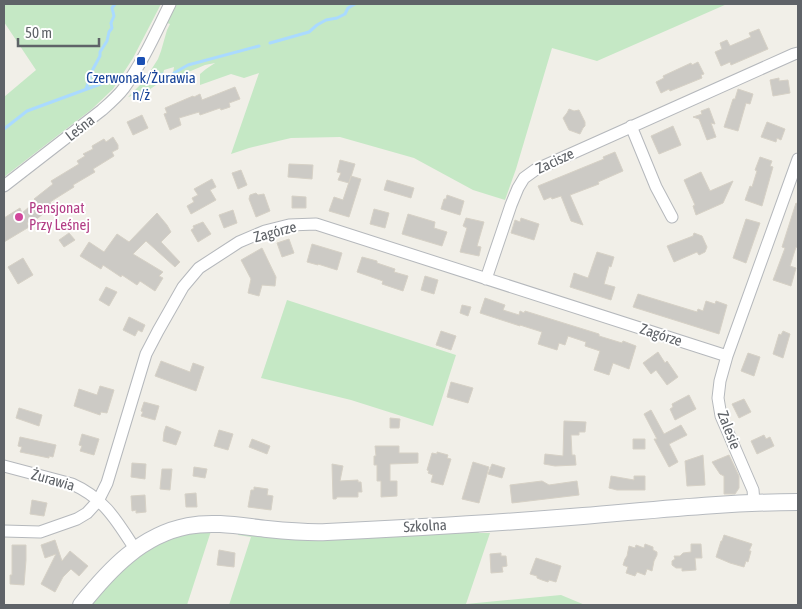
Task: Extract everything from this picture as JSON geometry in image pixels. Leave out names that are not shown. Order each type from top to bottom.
[{"type":"street","name":"Leśna","points":[[4,186],[102,110],[124,89],[141,61],[170,4]]},
{"type":"street","name":"Zacisze","points":[[486,279],[510,205],[524,178],[535,170],[798,53]]},
{"type":"street","points":[[631,126],[656,188],[672,216]]},
{"type":"street","points":[[727,356],[798,159]]},
{"type":"street","name":"Zagórze","points":[[4,531],[40,532],[77,519],[87,513],[98,501],[107,483],[146,354],[183,287],[199,268],[240,242],[265,231],[289,225],[316,224],[727,356]]},
{"type":"street","name":"Zalesie","points":[[727,356],[720,380],[718,398],[721,416],[753,490],[754,502]]},
{"type":"street","name":"Żurawia","points":[[4,466],[72,484],[88,493],[107,508],[135,549]]},
{"type":"street","name":"Szkolna","points":[[81,605],[97,586],[135,549],[151,538],[188,526],[208,523],[224,523],[285,531],[325,532],[538,519],[754,502],[798,502]]},
{"type":"green space","points":[[4,4],[161,4],[133,58],[113,89],[92,109],[4,177],[4,97],[36,70],[4,22]]},
{"type":"green space","points":[[176,4],[727,4],[597,61],[552,48],[505,200],[473,190],[414,158],[340,137],[291,138],[231,154],[259,73],[244,78],[231,74],[200,85],[200,74],[215,63],[205,65],[172,79],[174,67],[164,70],[160,80],[144,81],[158,59],[170,24],[167,23]]},
{"type":"green space","points":[[140,85],[156,85],[149,90],[128,97]]},
{"type":"green space","points":[[287,300],[456,355],[433,426],[351,400],[261,378]]},
{"type":"green space","points":[[476,529],[479,533],[490,533],[466,604],[561,595],[585,605],[229,605],[251,537],[238,535],[238,530]]},
{"type":"green space","points":[[230,530],[230,533],[211,531],[187,605],[91,605],[131,559],[182,532]]},
{"type":"building","points":[[759,29],[768,49],[731,65],[730,62],[721,66],[715,52],[722,49],[720,43],[727,40],[730,46],[751,37],[749,33]]},
{"type":"building","points":[[698,62],[704,74],[701,75],[702,78],[661,93],[656,82],[664,78],[663,76],[691,63],[692,65]]},
{"type":"building","points":[[779,78],[779,81],[788,80],[790,93],[773,96],[770,80]]},
{"type":"building","points":[[235,87],[240,99],[229,103],[230,107],[221,110],[220,108],[200,115],[199,112],[179,118],[181,125],[170,130],[164,114],[167,113],[165,108],[193,96],[200,94],[202,100]]},
{"type":"building","points":[[738,89],[753,94],[750,104],[746,103],[738,131],[724,127]]},
{"type":"building","points":[[709,108],[715,124],[711,123],[716,137],[707,140],[699,119],[693,117],[702,114],[701,111]]},
{"type":"building","points":[[569,109],[579,110],[585,122],[585,126],[580,134],[569,130],[563,118]]},
{"type":"building","points":[[142,115],[148,128],[133,135],[127,122]]},
{"type":"building","points":[[767,122],[785,129],[781,140],[777,138],[776,142],[761,137]]},
{"type":"building","points":[[673,126],[681,145],[659,154],[651,136]]},
{"type":"building","points":[[113,137],[118,145],[118,149],[112,152],[114,156],[93,169],[95,172],[50,202],[53,206],[38,218],[27,223],[29,227],[4,242],[4,218],[20,208],[22,213],[36,201],[34,199],[53,184],[51,181],[79,164],[77,161],[85,156],[83,154],[93,149],[92,146],[104,139],[106,142]]},
{"type":"building","points":[[615,152],[623,171],[598,182],[599,184],[570,195],[583,225],[571,221],[561,196],[544,200],[538,186],[604,159],[603,157]]},
{"type":"building","points":[[760,157],[772,161],[770,166],[773,167],[762,206],[745,200],[750,186],[752,187]]},
{"type":"building","points":[[340,160],[355,164],[349,183],[338,180],[341,173],[337,172]]},
{"type":"building","points":[[289,164],[313,165],[312,179],[288,177]]},
{"type":"building","points":[[241,170],[247,185],[238,189],[232,173]]},
{"type":"building","points":[[701,172],[710,191],[733,181],[723,203],[696,215],[693,206],[695,205],[684,180]]},
{"type":"building","points":[[351,176],[361,179],[349,217],[329,211],[334,197],[343,200]]},
{"type":"building","points":[[212,179],[216,187],[210,190],[216,200],[191,214],[187,206],[194,202],[192,198],[198,195],[194,189]]},
{"type":"building","points":[[387,180],[414,188],[411,198],[384,190]]},
{"type":"building","points":[[256,193],[258,195],[264,194],[270,211],[256,217],[249,199],[250,195]]},
{"type":"building","points":[[447,195],[464,201],[460,215],[441,209]]},
{"type":"building","points":[[292,196],[306,197],[306,208],[292,208]]},
{"type":"building","points":[[796,203],[798,204],[798,248],[796,247],[790,266],[796,268],[791,286],[773,280],[785,248],[782,247]]},
{"type":"building","points":[[374,209],[389,213],[385,228],[370,224]]},
{"type":"building","points":[[233,210],[237,223],[224,228],[219,215]]},
{"type":"building","points":[[157,213],[171,232],[161,242],[180,262],[175,267],[146,241],[133,254],[163,272],[159,276],[163,278],[155,291],[140,281],[137,285],[122,275],[121,277],[103,265],[101,269],[80,256],[89,242],[104,252],[117,234],[129,242]]},
{"type":"building","points":[[408,214],[435,222],[434,228],[447,232],[442,246],[402,234]]},
{"type":"building","points":[[466,218],[484,222],[477,246],[481,247],[479,256],[460,252],[467,228],[463,226]]},
{"type":"building","points":[[521,218],[539,224],[534,240],[511,233],[515,220],[520,222]]},
{"type":"building","points":[[746,219],[760,223],[746,263],[733,258]]},
{"type":"building","points":[[203,222],[211,234],[198,242],[191,230],[194,228],[193,226]]},
{"type":"building","points":[[69,233],[75,240],[64,247],[59,240]]},
{"type":"building","points":[[694,233],[702,236],[707,247],[705,252],[699,255],[697,252],[674,262],[667,246],[693,236]]},
{"type":"building","points":[[289,239],[294,253],[282,257],[277,243]]},
{"type":"building","points":[[312,244],[342,253],[337,270],[307,262]]},
{"type":"building","points":[[262,248],[276,277],[275,286],[262,285],[259,296],[248,293],[251,279],[241,260]]},
{"type":"building","points":[[597,252],[614,257],[611,267],[609,266],[604,284],[615,287],[611,300],[570,287],[574,273],[588,278]]},
{"type":"building","points":[[362,257],[377,261],[377,263],[395,269],[394,272],[408,276],[403,291],[382,284],[383,281],[357,272]]},
{"type":"building","points":[[23,258],[33,275],[18,284],[8,267]]},
{"type":"building","points":[[425,276],[438,280],[434,294],[421,290]]},
{"type":"building","points":[[106,287],[117,292],[109,306],[99,300]]},
{"type":"building","points":[[638,294],[697,312],[698,309],[703,311],[706,301],[715,304],[716,301],[727,305],[719,334],[633,307]]},
{"type":"building","points":[[485,298],[505,305],[503,310],[519,315],[520,311],[524,313],[525,311],[599,334],[599,336],[636,346],[629,369],[613,363],[609,375],[594,370],[600,351],[585,346],[586,342],[568,336],[565,345],[559,343],[557,350],[538,344],[542,332],[480,313]]},
{"type":"building","points":[[462,305],[471,307],[468,316],[460,313]]},
{"type":"building","points":[[129,317],[145,325],[142,332],[138,330],[135,336],[123,330]]},
{"type":"building","points":[[441,331],[456,336],[451,350],[436,345]]},
{"type":"building","points":[[783,331],[790,334],[783,358],[773,354],[779,334],[781,335]]},
{"type":"building","points":[[658,352],[678,377],[667,385],[656,370],[651,374],[643,363]]},
{"type":"building","points":[[748,353],[760,357],[754,376],[741,371]]},
{"type":"building","points":[[161,361],[190,372],[193,363],[204,367],[196,391],[155,376]]},
{"type":"building","points":[[451,382],[473,388],[468,403],[447,397]]},
{"type":"building","points":[[100,386],[114,390],[107,413],[101,412],[100,415],[74,406],[79,389],[97,395]]},
{"type":"building","points":[[689,395],[696,409],[675,420],[670,409],[673,407],[672,404]]},
{"type":"building","points":[[744,399],[751,412],[739,418],[732,404]]},
{"type":"building","points":[[144,402],[159,406],[155,420],[141,416]]},
{"type":"building","points":[[19,408],[42,415],[39,426],[16,418]]},
{"type":"building","points":[[651,410],[664,434],[681,425],[687,435],[669,444],[678,462],[669,467],[654,439],[657,439],[644,414]]},
{"type":"building","points":[[390,418],[400,419],[399,428],[390,428]]},
{"type":"building","points":[[564,421],[586,422],[585,432],[579,432],[579,435],[571,435],[572,455],[575,455],[576,465],[555,466],[544,464],[545,454],[563,456]]},
{"type":"building","points":[[166,426],[181,432],[176,445],[163,441]]},
{"type":"building","points":[[219,430],[233,434],[228,450],[214,446]]},
{"type":"building","points":[[82,434],[99,439],[94,455],[80,451],[82,446],[79,445]]},
{"type":"building","points":[[764,435],[766,439],[770,437],[774,446],[757,454],[751,441]]},
{"type":"building","points":[[20,437],[56,445],[53,457],[49,456],[49,458],[20,452],[22,447],[18,446]]},
{"type":"building","points":[[252,439],[270,446],[267,454],[249,447]]},
{"type":"building","points":[[633,439],[645,439],[645,449],[633,449]]},
{"type":"building","points":[[375,446],[399,446],[399,453],[418,453],[418,463],[390,464],[390,481],[397,481],[397,496],[381,497],[381,481],[377,481],[377,465],[374,465],[374,456],[376,456]]},
{"type":"building","points":[[437,452],[448,455],[447,458],[451,459],[443,485],[431,482],[433,475],[428,473],[429,471],[427,470],[432,453],[437,454]]},
{"type":"building","points":[[703,455],[705,485],[687,486],[685,461]]},
{"type":"building","points":[[729,455],[739,476],[739,488],[735,494],[724,494],[724,476],[720,474],[712,462]]},
{"type":"building","points":[[473,462],[489,467],[479,503],[462,499]]},
{"type":"building","points":[[132,463],[146,464],[145,479],[131,477]]},
{"type":"building","points":[[332,464],[343,466],[340,481],[358,480],[358,482],[361,482],[362,492],[358,492],[358,497],[337,497],[333,499]]},
{"type":"building","points":[[492,464],[505,468],[502,478],[488,474]]},
{"type":"building","points":[[194,467],[207,469],[205,478],[193,476]]},
{"type":"building","points":[[162,469],[172,469],[170,490],[160,489]]},
{"type":"building","points":[[611,476],[634,480],[634,476],[645,476],[645,490],[617,490],[609,488]]},
{"type":"building","points":[[542,481],[549,485],[577,481],[579,495],[512,503],[510,485]]},
{"type":"building","points":[[254,487],[268,489],[267,495],[273,496],[271,510],[248,507],[251,490],[254,490]]},
{"type":"building","points":[[196,493],[197,507],[186,507],[185,494]]},
{"type":"building","points":[[145,495],[146,512],[136,513],[136,510],[132,511],[131,496]]},
{"type":"building","points":[[32,500],[47,503],[44,516],[30,514]]},
{"type":"building","points":[[724,535],[752,544],[748,562],[746,561],[744,567],[716,557]]},
{"type":"building","points":[[55,540],[62,561],[70,551],[88,566],[79,576],[71,569],[63,577],[55,592],[41,584],[56,554],[45,558],[41,545]]},
{"type":"building","points":[[645,544],[653,547],[653,550],[657,552],[652,571],[647,569],[645,575],[637,572],[635,576],[626,573],[628,567],[623,565],[629,546],[635,548],[636,545],[644,548]]},
{"type":"building","points":[[691,544],[701,544],[702,558],[695,558],[696,570],[682,571],[682,568],[676,568],[672,565],[672,561],[675,559],[674,556],[691,552]]},
{"type":"building","points":[[12,545],[26,545],[24,585],[10,584],[10,575],[12,575]]},
{"type":"building","points":[[219,550],[235,553],[234,567],[217,565]]},
{"type":"building","points":[[501,553],[501,556],[506,556],[507,566],[502,567],[503,572],[491,573],[490,554]]},
{"type":"building","points":[[536,558],[561,566],[556,582],[549,580],[548,582],[530,574]]},
{"type":"waterway","points":[[86,89],[100,52],[112,28],[111,23],[114,16],[112,8],[115,4]]},
{"type":"waterway","points":[[270,43],[309,32],[326,20],[345,14],[348,8],[355,4]]},
{"type":"waterway","points":[[174,73],[188,65],[259,46]]},
{"type":"waterway","points":[[156,77],[162,74]]},
{"type":"waterway","points":[[4,129],[27,111],[106,82]]},
{"type":"place","name":"Czerwonak/Żurawia n/ż","points":[[141,61]]},
{"type":"place","name":"Pensjonat Przy Leśnej","points":[[19,217]]}]
